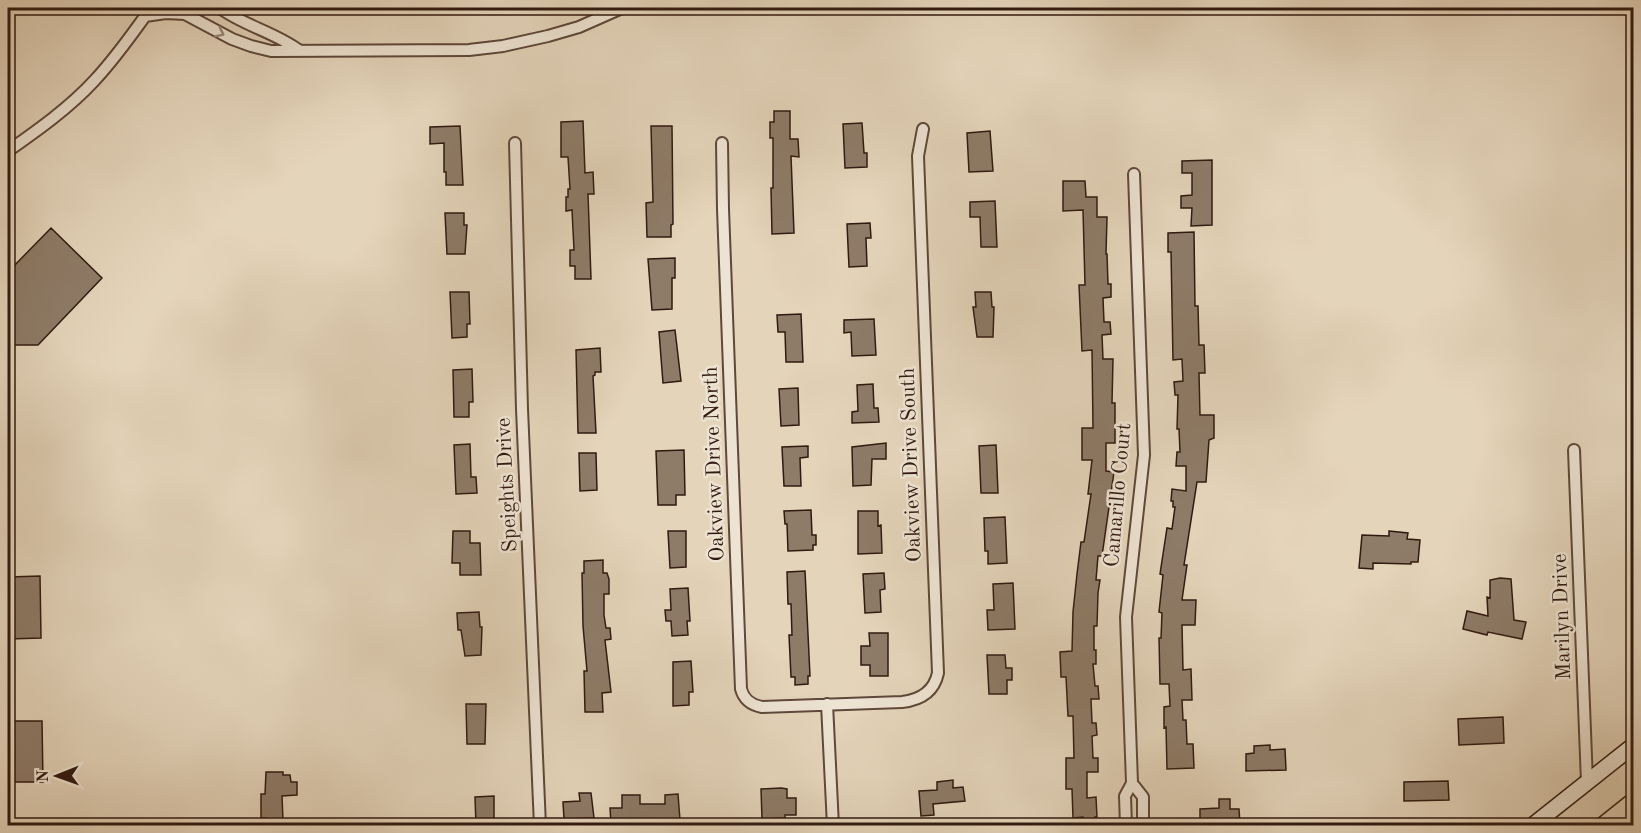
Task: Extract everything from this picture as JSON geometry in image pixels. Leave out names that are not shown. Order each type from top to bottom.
[{"type":"highway","points":[[1604,825],[1634,802]]},
{"type":"main road","points":[[1532,825],[1634,745]]},
{"type":"street","points":[[220,8],[239,20],[285,40],[300,51]]},
{"type":"street","points":[[8,151],[59,114],[89,86],[117,54],[148,12],[185,14],[221,34],[271,51],[469,50],[503,46],[548,36],[579,27],[622,8]]},
{"type":"street","name":"Oakview Drive South","points":[[827,704],[913,700],[924,696],[931,690],[937,679],[918,156],[922,129]]},
{"type":"street","name":"Speights Drive","points":[[515,143],[522,397],[540,825]]},
{"type":"street","name":"Oakview Drive North","points":[[722,143],[741,689],[748,701],[756,706],[827,704]]},
{"type":"street","name":"Camarillo Court","points":[[1126,825],[1125,796],[1132,783],[1126,617],[1144,455],[1134,174]]},
{"type":"street","name":"Marilyn Drive","points":[[1574,450],[1587,782]]},
{"type":"street","points":[[827,704],[832,825]]},
{"type":"street","name":"Camarillo Court","points":[[1132,783],[1143,797],[1143,825]]},
{"type":"building","points":[[774,111],[790,111],[790,139],[798,139],[799,157],[791,156],[794,233],[772,234],[773,138],[770,138],[770,122],[774,122]]},
{"type":"building","points":[[583,121],[585,173],[593,172],[594,194],[588,194],[591,279],[575,279],[575,266],[570,266],[570,250],[574,250],[572,210],[566,211],[566,197],[570,189],[568,157],[561,157],[561,122]]},
{"type":"building","points":[[862,123],[867,167],[845,168],[843,124]]},
{"type":"building","points":[[460,126],[463,185],[446,185],[444,143],[430,144],[430,127]]},
{"type":"building","points":[[651,126],[672,126],[673,224],[671,225],[671,237],[647,237],[646,203],[653,202]]},
{"type":"building","points":[[990,131],[993,171],[969,172],[967,133]]},
{"type":"building","points":[[1212,160],[1212,225],[1191,226],[1192,208],[1181,208],[1181,196],[1192,195],[1192,173],[1182,173],[1182,161]]},
{"type":"building","points":[[1063,181],[1085,181],[1086,197],[1097,197],[1097,217],[1107,217],[1106,254],[1111,297],[1103,298],[1104,322],[1110,322],[1111,334],[1102,335],[1103,359],[1113,359],[1112,403],[1115,403],[1115,443],[1106,443],[1106,471],[1114,472],[1102,556],[1098,556],[1096,580],[1100,580],[1097,626],[1094,626],[1096,664],[1093,664],[1099,699],[1091,699],[1092,723],[1096,723],[1097,735],[1092,736],[1093,758],[1098,758],[1098,772],[1087,772],[1087,798],[1096,797],[1097,817],[1083,820],[1083,817],[1073,818],[1072,789],[1066,789],[1066,758],[1074,758],[1073,716],[1068,716],[1066,677],[1061,677],[1060,652],[1072,651],[1077,574],[1091,494],[1088,494],[1092,460],[1082,460],[1082,428],[1093,428],[1092,350],[1082,351],[1079,285],[1085,285],[1083,210],[1063,211]]},
{"type":"building","points":[[995,201],[997,247],[981,247],[980,217],[970,217],[970,202]]},
{"type":"building","points":[[445,213],[464,213],[464,225],[467,225],[465,254],[447,254]]},
{"type":"building","points":[[870,223],[871,238],[866,238],[867,266],[849,267],[847,224]]},
{"type":"building","points":[[51,228],[102,278],[38,345],[8,345],[8,272]]},
{"type":"building","points":[[1194,232],[1195,306],[1198,306],[1199,345],[1204,345],[1205,373],[1199,373],[1200,415],[1214,415],[1214,438],[1209,440],[1206,482],[1197,482],[1184,565],[1187,565],[1182,600],[1196,600],[1195,625],[1182,625],[1183,670],[1191,669],[1192,700],[1182,700],[1183,720],[1186,720],[1187,744],[1193,744],[1194,768],[1167,769],[1164,707],[1170,706],[1169,684],[1160,684],[1159,638],[1161,638],[1162,613],[1159,612],[1163,575],[1160,574],[1167,528],[1172,529],[1175,507],[1171,501],[1172,489],[1186,491],[1186,466],[1176,466],[1177,452],[1180,452],[1179,429],[1177,429],[1178,395],[1175,395],[1174,382],[1183,381],[1182,359],[1173,360],[1171,252],[1168,252],[1168,233]]},
{"type":"building","points":[[675,258],[675,278],[672,278],[672,309],[652,310],[648,259]]},
{"type":"building","points":[[450,292],[469,292],[470,324],[467,324],[467,337],[452,338]]},
{"type":"building","points":[[975,292],[991,292],[992,307],[994,307],[993,337],[977,337],[973,307],[976,307]]},
{"type":"building","points":[[801,314],[803,362],[786,362],[785,332],[778,332],[777,315]]},
{"type":"building","points":[[874,319],[876,355],[852,356],[851,332],[844,333],[844,320]]},
{"type":"building","points":[[675,330],[681,381],[663,383],[659,332]]},
{"type":"building","points":[[600,348],[601,372],[595,372],[593,376],[596,433],[578,433],[576,350]]},
{"type":"building","points":[[472,369],[473,402],[469,402],[469,417],[454,417],[453,370]]},
{"type":"building","points":[[873,384],[874,408],[878,408],[879,422],[852,423],[852,412],[858,411],[857,385]]},
{"type":"building","points":[[798,388],[799,425],[781,426],[779,389]]},
{"type":"building","points":[[886,443],[886,459],[872,459],[871,485],[853,486],[852,447]]},
{"type":"building","points":[[470,444],[471,477],[476,477],[477,493],[456,494],[454,445]]},
{"type":"building","points":[[996,445],[998,493],[981,493],[979,446]]},
{"type":"building","points":[[808,446],[808,457],[800,458],[801,486],[784,486],[782,447]]},
{"type":"building","points":[[684,450],[685,495],[676,495],[676,505],[658,505],[656,451]]},
{"type":"building","points":[[579,453],[596,453],[597,490],[580,491]]},
{"type":"building","points":[[811,510],[812,535],[816,535],[816,545],[813,545],[813,550],[788,551],[784,511]]},
{"type":"building","points":[[858,511],[878,511],[882,553],[858,554]]},
{"type":"building","points":[[1005,517],[1007,563],[988,564],[988,551],[985,551],[984,518]]},
{"type":"building","points":[[453,531],[470,531],[470,543],[480,543],[481,575],[460,575],[460,563],[452,563]]},
{"type":"building","points":[[668,531],[686,531],[686,567],[670,568]]},
{"type":"building","points":[[1389,531],[1408,533],[1407,539],[1420,540],[1418,562],[1411,562],[1411,564],[1373,563],[1373,569],[1359,568],[1362,535],[1389,536]]},
{"type":"building","points":[[603,560],[603,573],[607,573],[609,579],[609,594],[604,594],[604,615],[606,628],[610,628],[611,639],[605,640],[611,692],[602,693],[603,712],[585,712],[584,671],[587,671],[582,573],[584,573],[584,561]]},
{"type":"building","points":[[805,571],[810,676],[808,676],[808,684],[795,685],[795,677],[791,677],[789,635],[792,635],[791,604],[788,604],[787,572]]},
{"type":"building","points":[[884,573],[885,589],[880,590],[881,612],[865,613],[863,574]]},
{"type":"building","points":[[40,576],[41,638],[8,639],[8,577]]},
{"type":"building","points":[[1511,579],[1514,620],[1526,622],[1522,639],[1488,632],[1487,635],[1463,629],[1467,611],[1488,616],[1487,597],[1490,598],[1490,580]]},
{"type":"building","points":[[1013,583],[1015,629],[988,630],[987,610],[994,610],[993,584]]},
{"type":"building","points":[[688,588],[690,621],[687,621],[688,635],[672,636],[671,621],[666,621],[665,610],[671,610],[670,589]]},
{"type":"building","points":[[479,612],[480,627],[482,627],[481,655],[465,656],[461,630],[458,630],[457,613]]},
{"type":"building","points":[[869,633],[888,633],[888,676],[870,676],[870,665],[861,665],[861,646],[870,646]]},
{"type":"building","points":[[987,655],[1005,655],[1006,668],[1012,668],[1012,680],[1007,680],[1007,694],[989,694]]},
{"type":"building","points":[[691,661],[693,692],[689,692],[689,705],[673,706],[673,662]]},
{"type":"building","points":[[466,704],[486,704],[485,744],[467,744]]},
{"type":"building","points":[[1503,717],[1504,743],[1459,745],[1458,719]]},
{"type":"building","points":[[8,721],[42,721],[43,782],[8,782]]},
{"type":"building","points":[[1270,745],[1270,750],[1285,749],[1286,770],[1246,771],[1246,754],[1254,753],[1254,746]]},
{"type":"building","points":[[266,772],[283,772],[283,775],[290,775],[291,782],[297,782],[297,795],[282,796],[283,821],[266,821],[266,818],[261,818],[261,794],[265,794]]},
{"type":"building","points":[[953,780],[953,788],[963,787],[965,801],[933,804],[934,815],[921,816],[919,791],[937,790],[937,782]]},
{"type":"building","points":[[1448,781],[1449,800],[1404,801],[1404,782]]},
{"type":"building","points":[[761,789],[787,789],[787,798],[796,798],[796,815],[762,819]]},
{"type":"building","points":[[579,793],[591,793],[594,818],[564,819],[563,802],[580,801]]},
{"type":"building","points":[[678,794],[680,820],[611,823],[610,808],[622,808],[622,795],[640,795],[640,804],[665,804],[665,795]]},
{"type":"building","points":[[494,796],[494,825],[476,825],[475,797]]},
{"type":"building","points":[[1219,799],[1230,799],[1230,809],[1239,809],[1240,825],[1200,825],[1200,809],[1219,808]]}]
